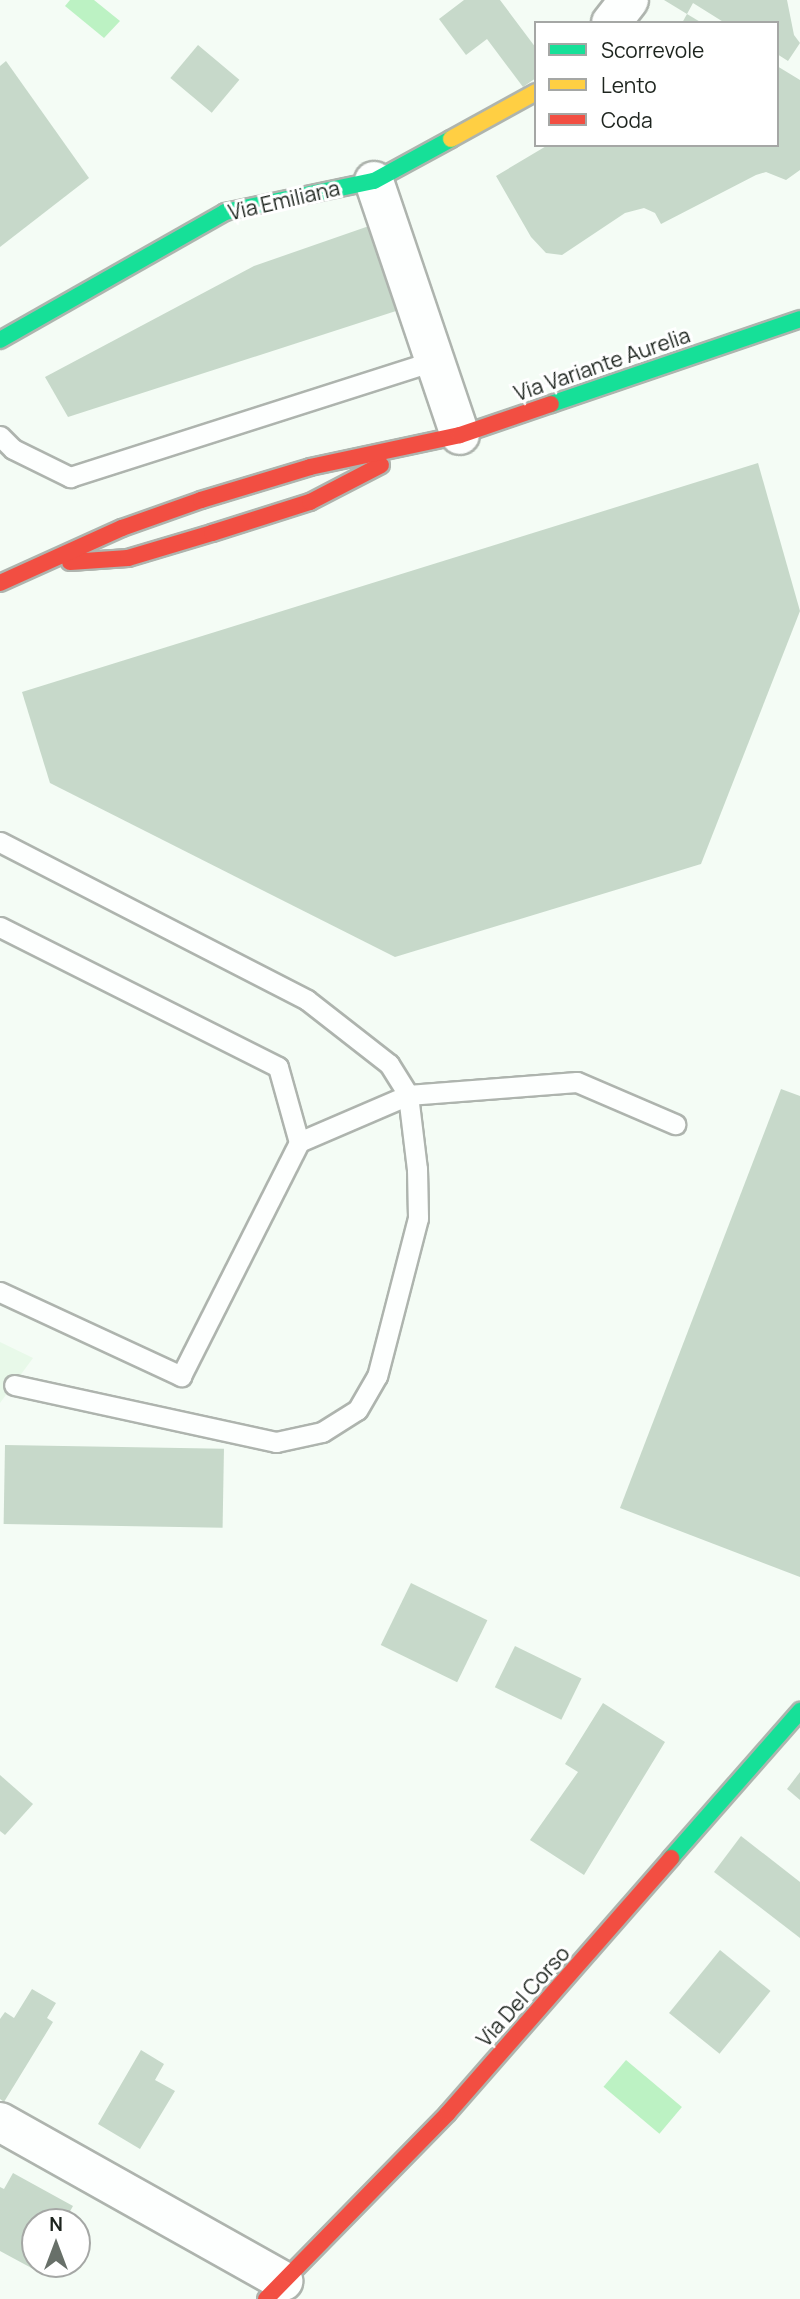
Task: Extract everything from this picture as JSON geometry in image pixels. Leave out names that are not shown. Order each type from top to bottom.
[{"type":"street","points":[[613,21],[629,0]]},
{"type":"street","name":"Via Emiliana","points":[[0,340],[225,212],[374,181],[534,93]]},
{"type":"street","points":[[374,181],[460,435]]},
{"type":"street","name":"Via Variante Aurelia","points":[[0,583],[51,564],[122,528],[201,500],[310,467],[416,447],[460,435],[800,319]]},
{"type":"street","name":"Via Variante Aurelia","points":[[51,564],[128,558],[310,502],[416,447]]},
{"type":"street","name":"Via Del Corso","points":[[275,2290],[447,2113],[800,1712]]},
{"type":"street","points":[[0,2122],[275,2290]]},
{"type":"lane","points":[[0,436],[13,449],[70,477],[433,361]]},
{"type":"lane","points":[[0,842],[307,1000],[389,1064],[408,1096],[418,1218],[377,1376],[357,1410],[321,1432],[276,1442],[14,1385]]},
{"type":"lane","points":[[0,927],[278,1067],[299,1142]]},
{"type":"lane","points":[[0,1292],[181,1376],[299,1142],[408,1096],[577,1082],[675,1124]]},
{"type":"shaded area","points":[[70,0],[94,0],[120,21],[104,38],[65,6]]},
{"type":"shaded area","points":[[0,1342],[33,1358],[0,1403]]},
{"type":"shaded area","points":[[626,2060],[682,2107],[659,2134],[604,2087]]},
{"type":"building","points":[[464,0],[500,0],[534,45],[534,79],[523,87],[487,39],[466,55],[439,19]]},
{"type":"building","points":[[664,0],[787,0],[794,35],[800,43],[788,61],[779,55],[779,21],[722,21],[693,3],[687,14]]},
{"type":"building","points":[[687,14],[699,21],[683,21]]},
{"type":"building","points":[[198,45],[239,80],[212,113],[170,78]]},
{"type":"building","points":[[6,61],[89,178],[0,247],[0,66]]},
{"type":"building","points":[[779,67],[800,80],[800,170],[786,180],[766,172],[756,175],[661,224],[655,213],[644,208],[625,213],[562,255],[546,253],[531,237],[496,176],[545,147],[779,147]]},
{"type":"building","points":[[369,226],[396,311],[68,417],[45,377],[254,266]]},
{"type":"building","points":[[758,463],[800,611],[701,864],[395,957],[50,783],[22,692]]},
{"type":"building","points":[[781,1089],[800,1096],[800,1577],[620,1508]]},
{"type":"building","points":[[5,1445],[224,1449],[223,1528],[4,1524]]},
{"type":"building","points":[[411,1583],[487,1620],[457,1682],[381,1645]]},
{"type":"building","points":[[515,1646],[582,1678],[561,1720],[495,1687]]},
{"type":"building","points":[[603,1703],[665,1742],[584,1875],[530,1840],[578,1772],[565,1764]]},
{"type":"building","points":[[800,1772],[800,1800],[787,1789]]},
{"type":"building","points":[[0,1775],[33,1804],[5,1835],[0,1831]]},
{"type":"building","points":[[741,1836],[800,1882],[800,1938],[714,1872]]},
{"type":"building","points":[[720,1950],[771,1991],[720,2054],[669,2013]]},
{"type":"building","points":[[32,1989],[56,2003],[47,2018],[53,2022],[4,2102],[0,2099],[0,2019],[5,2012],[14,2018]]},
{"type":"building","points":[[141,2050],[164,2064],[155,2080],[175,2091],[140,2149],[98,2124]]},
{"type":"building","points":[[13,2173],[73,2206],[21,2208],[21,2262],[0,2251],[0,2187],[4,2189]]},
{"type":"traffic: fast","points":[[0,340],[225,212],[374,181],[451,139]]},
{"type":"traffic: fast","points":[[551,404],[800,319]]},
{"type":"traffic: fast","points":[[671,1858],[800,1711]]},
{"type":"traffic: slow","points":[[451,139],[534,93]]},
{"type":"traffic: jam","points":[[0,583],[122,528],[201,500],[310,467],[460,435],[551,404]]},
{"type":"traffic: jam","points":[[70,562],[128,558],[212,533],[310,502],[381,465]]},
{"type":"traffic: jam","points":[[266,2299],[448,2113],[671,1858]]}]
